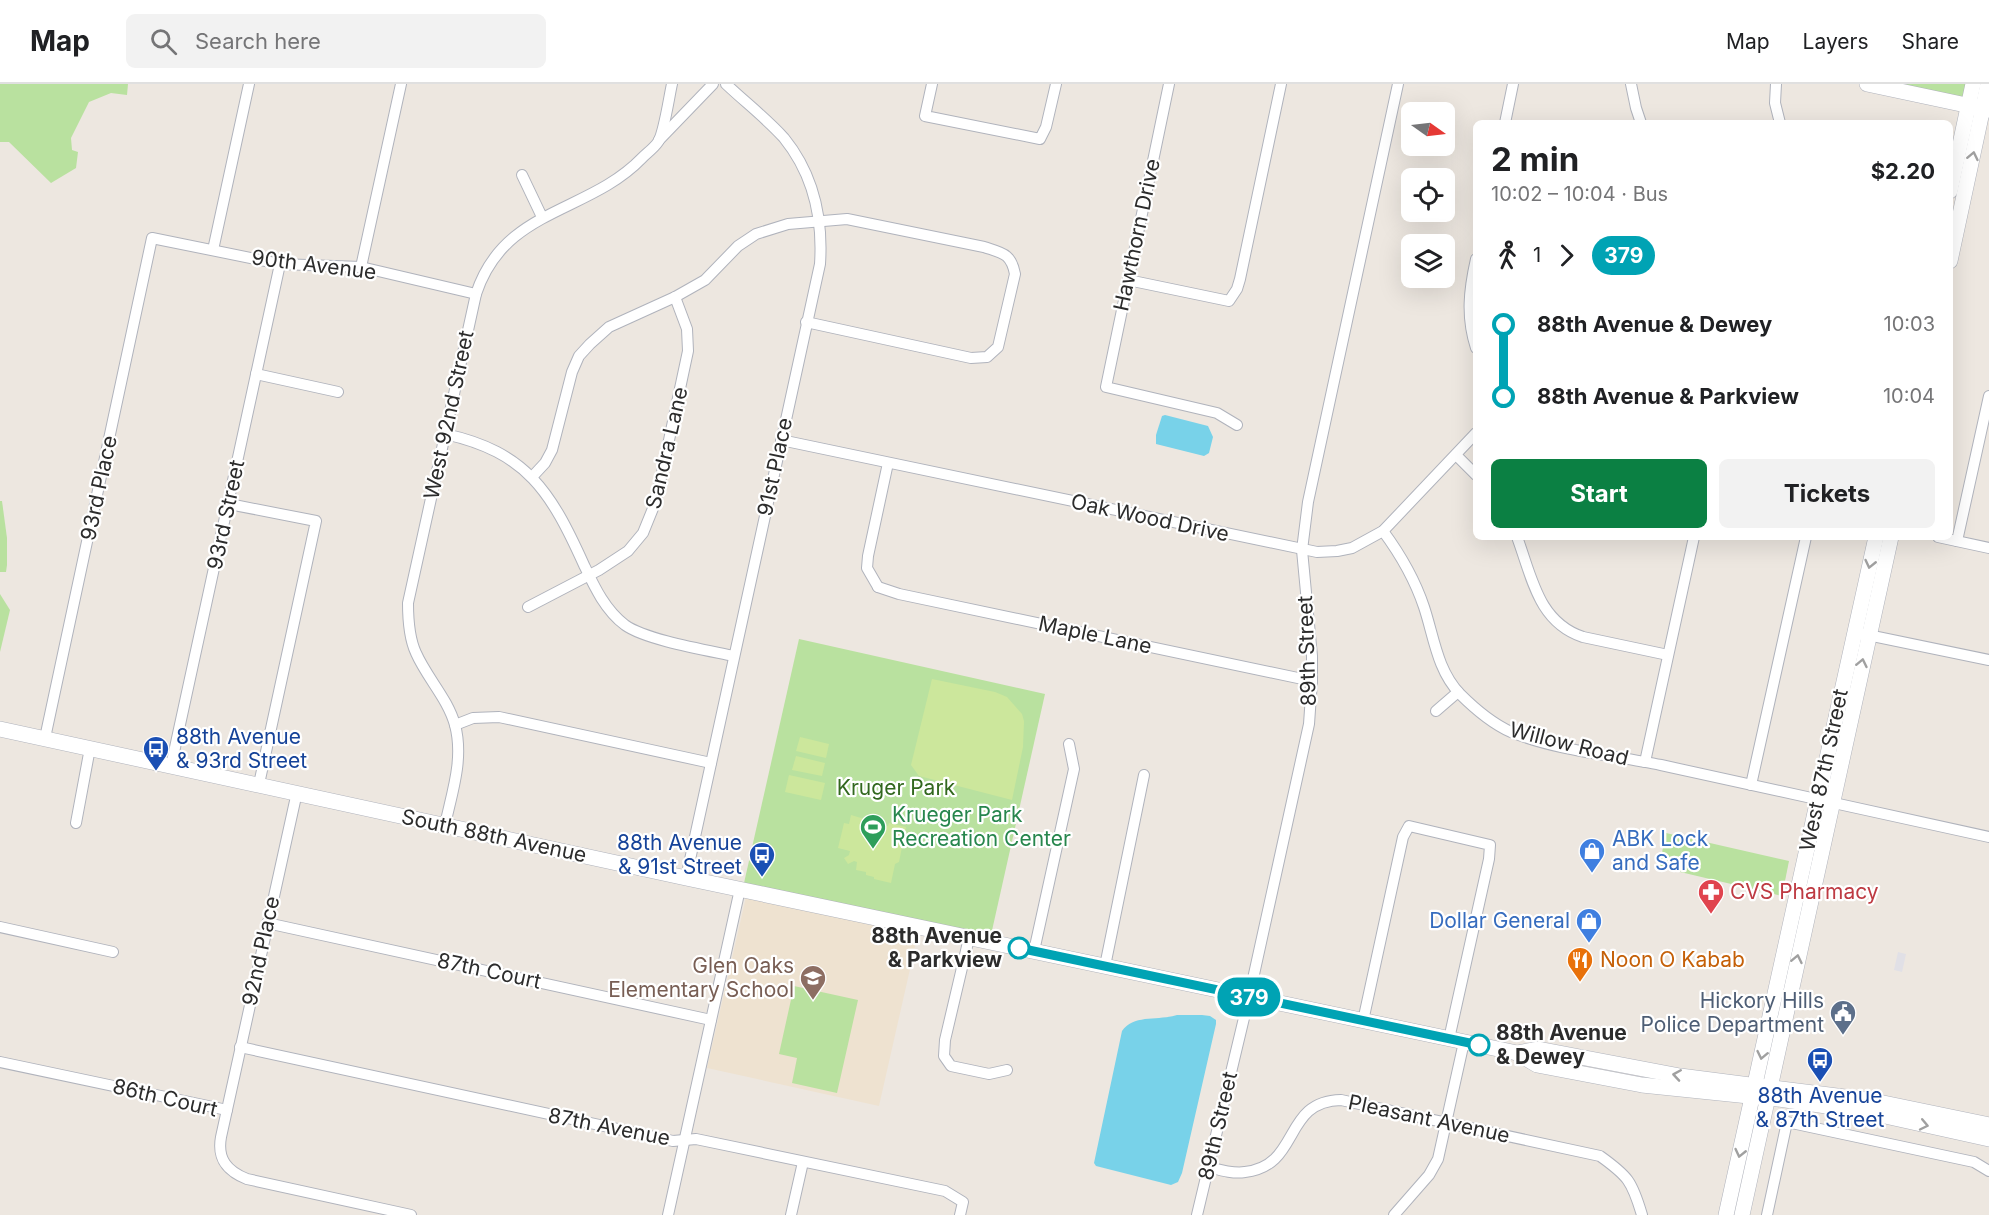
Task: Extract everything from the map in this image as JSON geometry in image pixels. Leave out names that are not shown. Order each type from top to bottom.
[{"type":"street","points":[[213,250],[249,84]]},
{"type":"street","points":[[361,267],[401,84]]},
{"type":"street","points":[[659,141],[672,84]]},
{"type":"street","name":"West 92nd Street","points":[[445,825],[459,758],[455,725],[450,710],[415,651],[408,615],[410,593],[481,280],[498,253],[514,236],[542,217],[622,177],[713,84]]},
{"type":"street","name":"91st Place","points":[[686,878],[820,264],[820,221],[815,194],[809,179],[784,138],[726,84]]},
{"type":"street","points":[[932,84],[925,116],[1040,138],[1046,127],[1056,84]]},
{"type":"street","name":"Hawthorn Drive","points":[[1169,84],[1106,387],[1218,413],[1237,425]]},
{"type":"street","points":[[1128,280],[1229,301],[1240,279],[1281,84]]},
{"type":"street","name":"89th Street","points":[[1197,1215],[1250,997],[1305,744],[1312,681],[1302,550],[1310,490],[1398,84]]},
{"type":"street","points":[[1506,120],[1513,84]]},
{"type":"street","points":[[1631,84],[1640,120]]},
{"type":"street","points":[[1776,84],[1775,103],[1779,120]]},
{"type":"street","points":[[1867,84],[1980,108]]},
{"type":"street","points":[[1953,246],[1980,108],[1973,84]]},
{"type":"street","points":[[1953,183],[1988,84]]},
{"type":"street","points":[[522,175],[542,217]]},
{"type":"street","points":[[532,477],[545,463],[552,450],[566,392],[579,356],[594,339],[609,327],[675,297],[705,280],[738,246],[756,234],[788,224],[847,219],[984,247],[1005,255],[1013,262],[1015,274],[998,347],[987,357],[971,358],[806,322]]},
{"type":"street","name":"90th Avenue","points":[[152,238],[280,264],[361,267],[476,294]]},
{"type":"street","name":"93rd Place","points":[[45,738],[152,238]]},
{"type":"street","name":"93rd Street","points":[[171,766],[280,264]]},
{"type":"street","points":[[1473,277],[1469,317],[1473,335]]},
{"type":"street","name":"Sandra Lane","points":[[528,607],[589,575],[628,551],[643,533],[652,512],[688,351],[687,329],[675,297]]},
{"type":"street","points":[[256,374],[338,392]]},
{"type":"street","points":[[1956,541],[1989,396]]},
{"type":"street","points":[[445,434],[493,449],[532,477],[550,500],[567,528],[605,605],[612,614],[632,630],[734,656]]},
{"type":"street","name":"Oak Wood Drive","points":[[781,440],[1317,552],[1345,550],[1383,531],[1473,437]]},
{"type":"street","points":[[1456,455],[1473,472]]},
{"type":"street","name":"Maple Lane","points":[[888,463],[867,556],[867,568],[873,590],[1312,681]]},
{"type":"street","points":[[229,504],[316,521],[259,784]]},
{"type":"street","name":"Willow Road","points":[[1383,531],[1416,585],[1434,649],[1458,692],[1480,713],[1500,726],[1512,732],[1567,747],[1989,837]]},
{"type":"street","points":[[1518,540],[1540,600],[1555,622],[1573,634],[1583,637],[1668,655]]},
{"type":"street","points":[[1645,762],[1693,540]]},
{"type":"street","points":[[1751,785],[1805,540]]},
{"type":"street","name":"West 87th Street","points":[[1742,1215],[1761,1092],[1861,633],[1876,540]]},
{"type":"street","name":"West 87th Street","points":[[1861,633],[1890,540]]},
{"type":"street","points":[[1952,540],[1989,548]]},
{"type":"street","points":[[1861,633],[1989,660]]},
{"type":"street","points":[[1436,711],[1458,692]]},
{"type":"street","points":[[455,725],[473,718],[499,717],[711,764]]},
{"type":"street","name":"South 88th Avenue","points":[[0,729],[686,878],[1517,1053],[1537,1065],[1642,1085],[1869,1100],[1989,1125]]},
{"type":"street","points":[[1034,951],[1074,769],[1069,744]]},
{"type":"street","points":[[76,823],[90,748]]},
{"type":"street","points":[[1105,966],[1144,776]]},
{"type":"street","name":"92nd Place","points":[[227,1110],[297,792]]},
{"type":"street","points":[[1363,1021],[1403,837],[1409,826],[1490,845],[1441,1150],[1434,1168],[1395,1215]]},
{"type":"street","points":[[668,1215],[740,889]]},
{"type":"street","name":"87th Court","points":[[267,923],[711,1020]]},
{"type":"street","points":[[0,927],[113,952]]},
{"type":"street","points":[[969,938],[945,1040],[944,1056],[947,1062],[957,1068],[989,1074],[1007,1070]]},
{"type":"street","name":"87th Avenue","points":[[240,1047],[673,1142],[696,1139],[945,1191],[963,1202],[960,1215]]},
{"type":"street","name":"86th Court","points":[[0,1062],[227,1110],[220,1137],[220,1155],[226,1167],[237,1175],[411,1215]]},
{"type":"street","name":"South 88th Avenue","points":[[1761,1092],[1867,1112],[1989,1139]]},
{"type":"street","name":"West 87th Street","points":[[1726,1215],[1761,1092]]},
{"type":"street","name":"Pleasant Avenue","points":[[1208,1167],[1244,1173],[1267,1166],[1284,1150],[1297,1123],[1305,1113],[1312,1107],[1330,1100],[1341,1100],[1600,1156],[1621,1171],[1633,1187],[1642,1215]]},
{"type":"street","points":[[1767,1215],[1787,1122],[1974,1162],[1989,1171]]},
{"type":"street","points":[[791,1215],[803,1161]]},
{"type":"shaded area","name":"Glen Oaks Elementary School","points":[[746,897],[918,934],[879,1106],[707,1068]]},
{"type":"shaded area","points":[[1898,952],[1906,954],[1902,972],[1894,970]]},
{"type":"green space","points":[[0,84],[128,84],[127,95],[111,93],[89,102],[71,138],[72,150],[78,152],[76,168],[51,183],[9,142],[0,142]]},
{"type":"green space","points":[[1870,84],[1989,84],[1989,106]]},
{"type":"green space","points":[[0,501],[2,501],[7,538],[6,572],[0,572]]},
{"type":"green space","points":[[0,594],[10,610],[0,652]]},
{"type":"green space","name":"Kruger Park","points":[[799,639],[1045,694],[991,935],[744,883]]},
{"type":"green space","points":[[932,679],[995,692],[1007,697],[1022,714],[1023,747],[1012,800],[919,776],[911,765]]},
{"type":"green space","points":[[800,737],[829,744],[826,758],[796,751]]},
{"type":"green space","points":[[796,756],[825,763],[822,776],[792,770]]},
{"type":"green space","points":[[789,775],[825,783],[821,800],[785,792]]},
{"type":"green space","name":"Krueger Park Recreation Center","points":[[851,815],[888,826],[889,823],[906,827],[899,862],[895,864],[891,883],[874,879],[866,875],[866,872],[856,870],[857,862],[848,864],[844,858],[849,855],[850,851],[838,848],[844,823],[849,824]]},
{"type":"green space","points":[[1666,833],[1789,861],[1782,896],[1659,867]]},
{"type":"green space","points":[[794,986],[858,1000],[837,1093],[792,1083],[797,1058],[779,1054]]},
{"type":"water","points":[[1162,416],[1208,426],[1213,437],[1209,453],[1204,456],[1156,444],[1156,435]]},
{"type":"water","points":[[1177,1015],[1210,1016],[1216,1020],[1182,1173],[1178,1182],[1171,1185],[1096,1166],[1094,1163],[1122,1031],[1133,1022]]},
{"type":"bus line","name":"379","points":[[1019,948],[1479,1045]]},
{"type":"place","name":"88th Avenue & 93rd Street","points":[[156,772]]},
{"type":"place","name":"Krueger Park Recreation Center","points":[[873,850]]},
{"type":"place","name":"ABK Lock and Safe","points":[[1592,874]]},
{"type":"place","name":"88th Avenue & 91st Street","points":[[762,878]]},
{"type":"place","name":"CVS Pharmacy","points":[[1711,915]]},
{"type":"place","name":"Dollar General","points":[[1589,944]]},
{"type":"place","name":"88th Avenue & Parkview","points":[[1019,948]]},
{"type":"place","name":"Noon O Kabab","points":[[1580,983]]},
{"type":"place","name":"Glen Oaks Elementary School","points":[[813,1001]]},
{"type":"place","name":"Hickory Hills Police Department","points":[[1843,1036]]},
{"type":"place","name":"88th Avenue & Dewey","points":[[1479,1045]]},
{"type":"place","name":"88th Avenue & 87th Street","points":[[1820,1083]]}]
